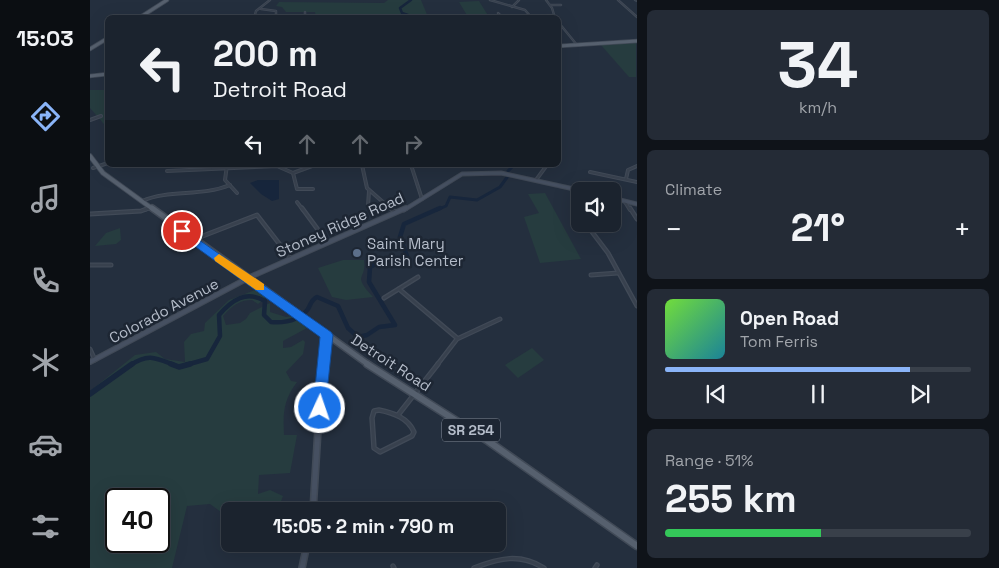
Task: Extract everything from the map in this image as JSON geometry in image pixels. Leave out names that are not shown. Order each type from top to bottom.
[{"type":"main road","points":[[144,15],[167,0]]},
{"type":"main road","points":[[91,48],[105,40]]},
{"type":"main road","points":[[561,46],[636,41]]},
{"type":"main road","points":[[90,76],[105,74]]},
{"type":"main road","name":"Detroit Road","points":[[90,156],[92,168],[142,201],[326,335],[488,441],[636,546]]},
{"type":"street","points":[[256,15],[260,8],[270,0]]},
{"type":"street","points":[[490,0],[526,11],[529,15]]},
{"type":"street","points":[[512,6],[519,0]]},
{"type":"street","points":[[546,0],[554,15]]},
{"type":"street","points":[[618,0],[636,17]]},
{"type":"street","points":[[550,5],[561,5]]},
{"type":"street","points":[[260,8],[276,11],[276,15]]},
{"type":"street","points":[[561,25],[577,45]]},
{"type":"street","points":[[90,120],[101,116]]},
{"type":"street","points":[[92,168],[105,164]]},
{"type":"street","points":[[626,179],[628,170],[636,166]]},
{"type":"street","points":[[167,171],[258,167]]},
{"type":"street","points":[[277,167],[292,173],[309,167]]},
{"type":"street","points":[[362,167],[366,187],[396,214]]},
{"type":"street","points":[[412,167],[422,199]]},
{"type":"street","points":[[536,180],[545,167]]},
{"type":"street","points":[[226,169],[224,180],[237,193]]},
{"type":"street","name":"Stoney Ridge Road","points":[[248,279],[396,214],[466,173],[495,172],[571,188]]},
{"type":"street","points":[[590,172],[636,182]]},
{"type":"street","points":[[292,173],[296,189],[313,189]]},
{"type":"street","points":[[142,201],[156,194],[216,191],[230,185]]},
{"type":"street","points":[[368,206],[367,195],[370,190]]},
{"type":"street","points":[[621,201],[636,204]]},
{"type":"street","points":[[297,202],[328,243]]},
{"type":"street","points":[[625,202],[636,219]]},
{"type":"street","points":[[90,214],[142,211],[150,208]]},
{"type":"street","points":[[194,240],[257,215],[291,259]]},
{"type":"street","points":[[592,232],[608,253],[636,306]]},
{"type":"street","points":[[90,265],[111,266]]},
{"type":"street","points":[[591,275],[618,273]]},
{"type":"street","points":[[384,298],[418,277]]},
{"type":"street","name":"Colorado Avenue","points":[[90,362],[248,279]]},
{"type":"street","points":[[399,289],[457,339]]},
{"type":"street","points":[[398,416],[457,339],[500,319]]},
{"type":"street","points":[[314,502],[323,350],[326,335]]},
{"type":"street","points":[[90,349],[95,360]]},
{"type":"street","points":[[379,410],[398,416],[413,428],[414,434],[378,452],[374,448],[372,414],[379,410]]},
{"type":"street","points":[[302,568],[305,552]]},
{"type":"street","points":[[474,568],[500,557],[513,556],[530,560],[544,568]]},
{"type":"green space","points":[[388,0],[421,0],[427,15],[316,15],[315,12],[286,12],[282,7],[276,6],[279,2],[384,3]]},
{"type":"green space","points":[[479,1],[488,15],[467,15],[459,2]]},
{"type":"green space","points":[[636,43],[636,77],[629,77],[601,45]]},
{"type":"green space","points":[[90,90],[105,90],[105,126],[99,118],[90,119],[97,116],[90,108]]},
{"type":"green space","points":[[545,193],[581,259],[540,263],[524,217],[539,213],[528,194]]},
{"type":"green space","points":[[120,228],[121,240],[116,244],[95,246],[106,233]]},
{"type":"green space","points":[[343,260],[364,260],[364,271],[361,280],[373,297],[346,300],[332,297],[318,268]]},
{"type":"green space","points":[[255,290],[266,298],[258,304],[252,300],[236,304],[223,316],[226,325],[240,323],[250,313],[270,303],[270,312],[286,317],[293,316],[307,328],[283,341],[283,348],[291,347],[303,340],[305,342],[303,354],[286,372],[291,381],[297,382],[286,401],[284,414],[284,435],[297,435],[290,473],[259,475],[258,494],[270,490],[283,496],[281,502],[221,502],[221,512],[210,504],[187,506],[172,568],[90,568],[90,391],[135,355],[156,352],[165,359],[185,362],[184,342],[191,334],[204,331],[205,323],[229,300]]},
{"type":"green space","points":[[532,348],[544,360],[518,378],[505,365]]},
{"type":"water","points":[[258,180],[279,180],[279,199],[272,201],[261,194],[250,183]]},
{"type":"waterway","points":[[408,15],[402,13],[400,8],[411,0]]},
{"type":"waterway","points":[[508,171],[512,167]]},
{"type":"waterway","points":[[437,210],[446,206],[450,197],[477,200],[500,187],[508,176]]},
{"type":"waterway","points":[[186,365],[207,359],[220,336],[219,315],[240,298],[252,296],[265,301],[264,315],[271,322],[296,319],[308,309],[312,301],[317,297],[338,306],[348,328],[358,337],[367,335],[379,327],[395,325],[369,282],[370,267],[380,262],[406,264],[408,259],[400,237],[404,224],[440,208]]},
{"type":"waterway","points":[[131,365],[147,358],[162,360],[174,365]]},
{"type":"waterway","points":[[90,394],[132,364]]},
{"type":"waterway","points":[[171,364],[179,367],[190,364]]},
{"type":"slow traffic","points":[[219,258],[260,287]]},
{"type":"place","name":"Saint Mary Parish Center","points":[[357,253]]},
{"type":"route","points":[[182,231],[326,335],[323,350],[320,408]]}]
